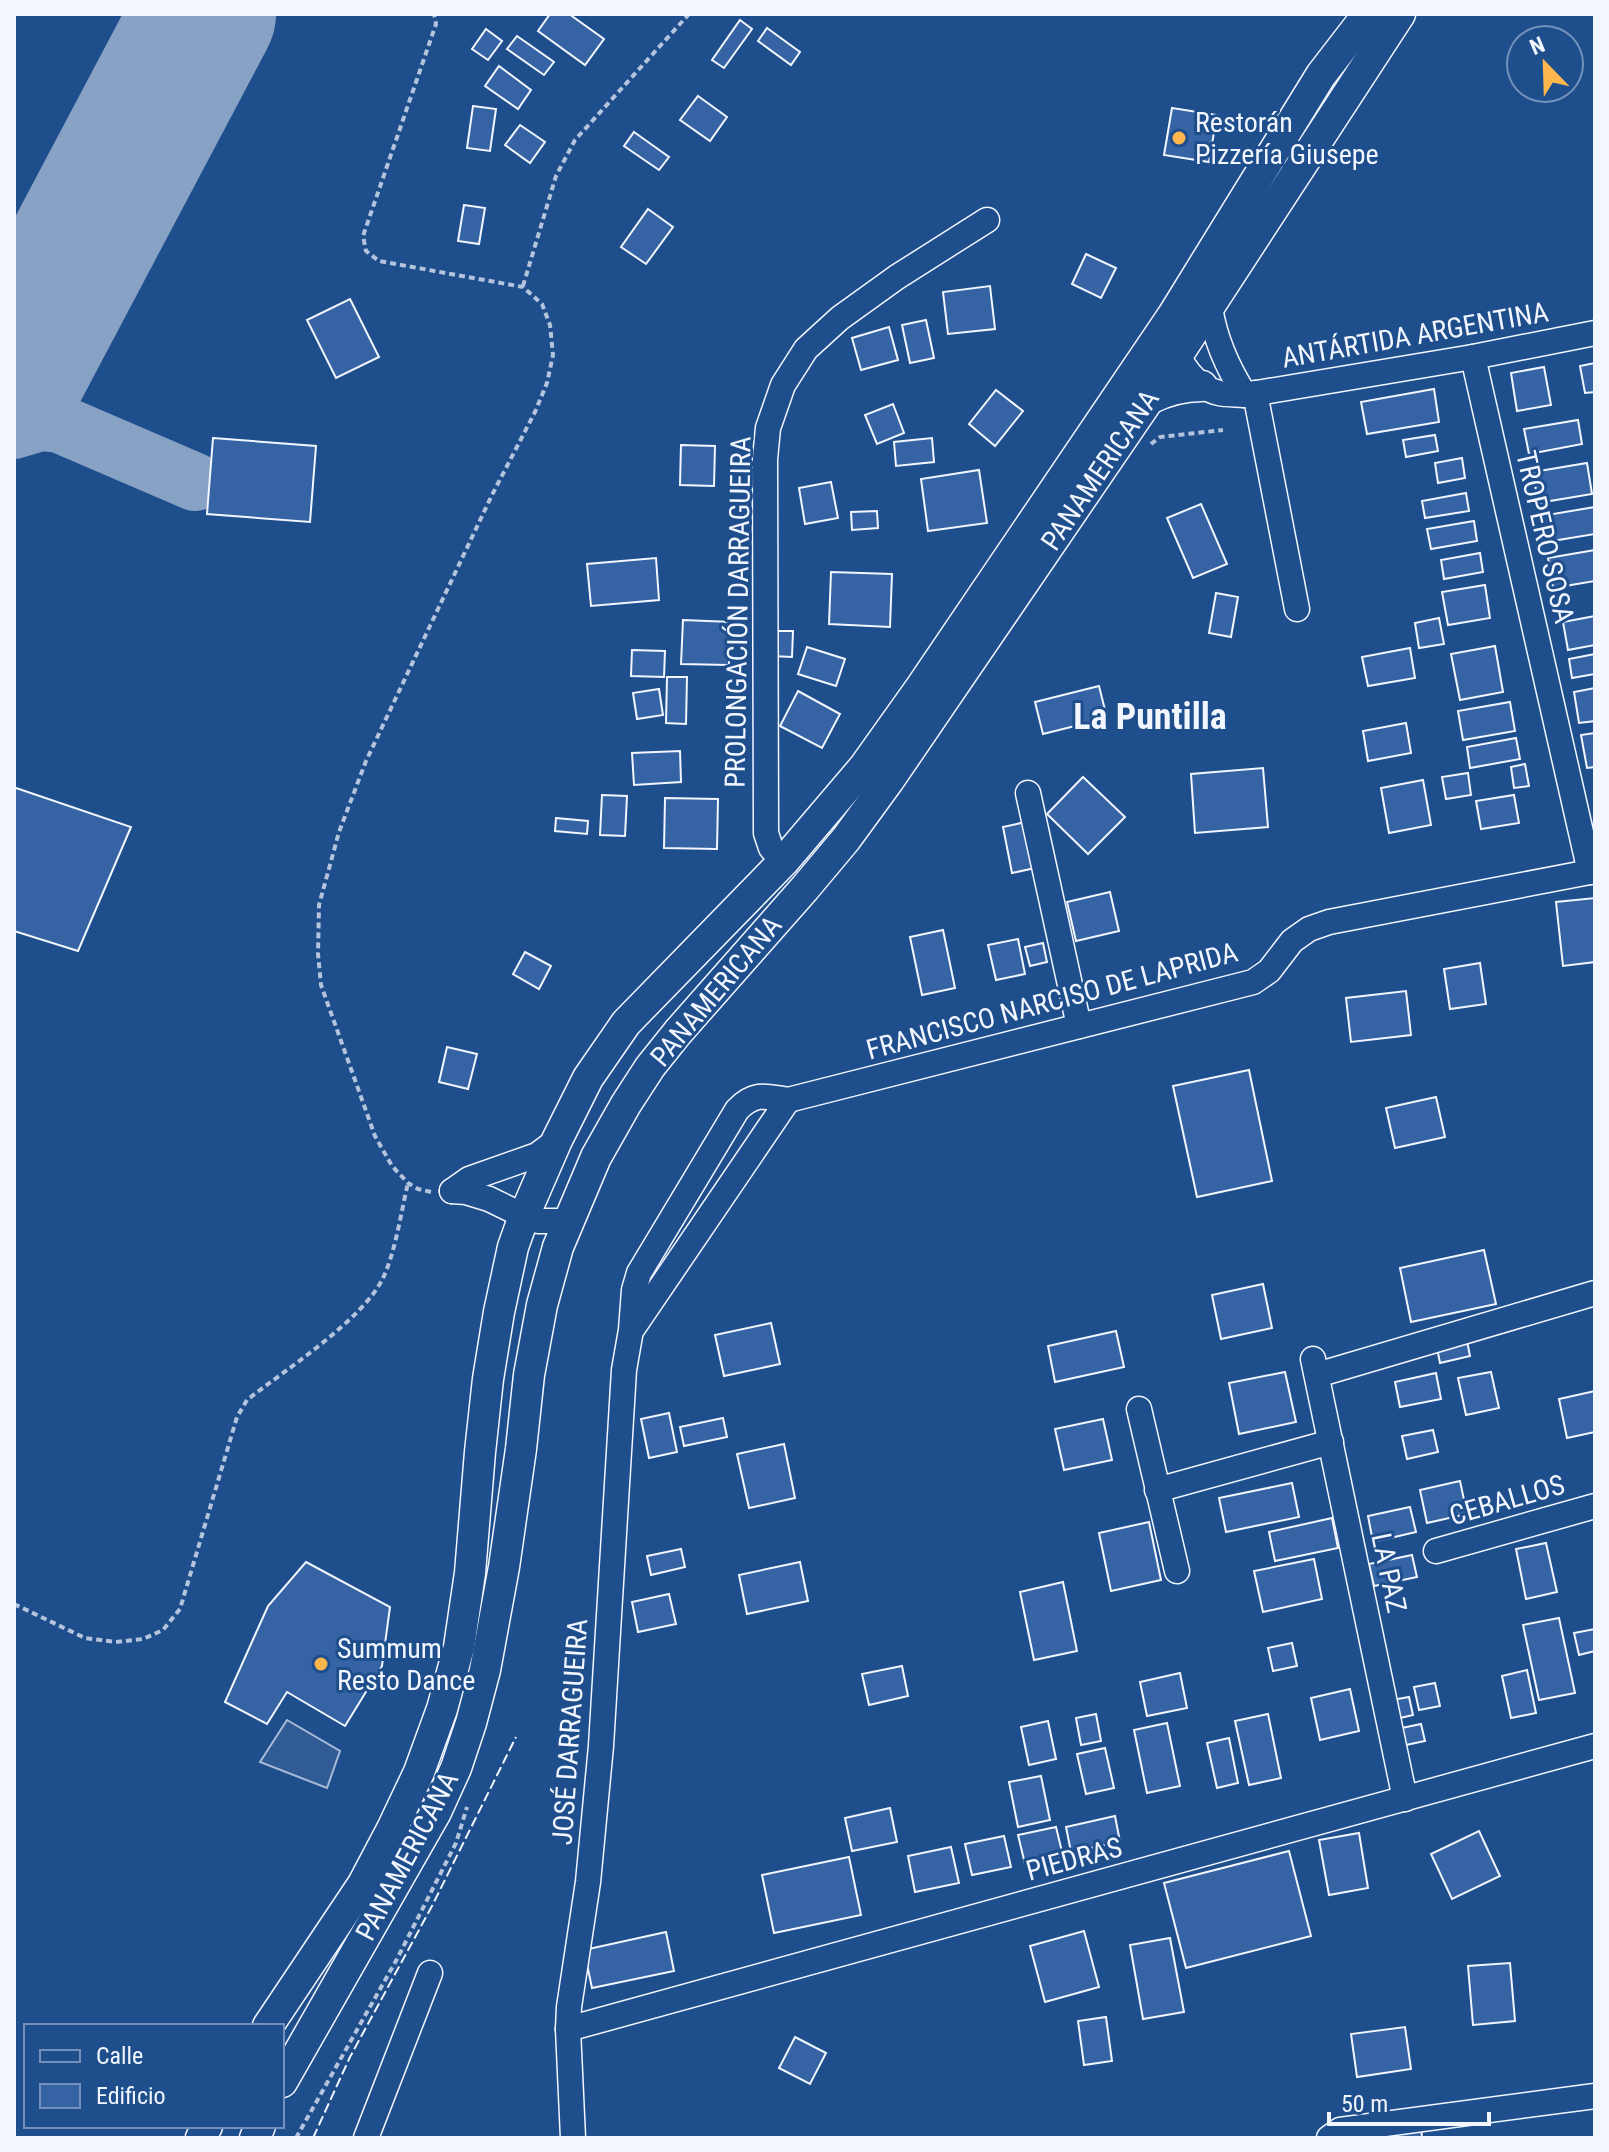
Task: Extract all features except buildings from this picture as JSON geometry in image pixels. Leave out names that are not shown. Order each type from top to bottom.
[{"type":"main road","name":"PANAMERICANA","points":[[269,2024],[363,1884],[419,1772],[442,1709],[459,1647],[470,1573],[480,1452],[499,1312],[513,1247],[557,1140],[588,1078],[626,1023],[784,861],[864,767],[1173,315],[1321,75],[1368,14]]},
{"type":"main road","name":"PANAMERICANA","points":[[284,2078],[436,1812],[456,1768],[485,1670],[504,1567],[529,1375],[542,1305],[558,1247],[596,1157],[650,1067],[846,839],[945,699],[1149,399],[1400,14]]},
{"type":"main road","points":[[1149,399],[1184,386],[1202,386]]},
{"type":"street","name":"PROLONGACIÓN DARRAGUEIRA","points":[[784,861],[771,848],[766,833],[765,459],[768,428],[783,385],[806,349],[840,318],[897,277],[987,220]]},
{"type":"street","points":[[1210,307],[1221,354],[1232,375],[1250,394],[1297,609]]},
{"type":"street","points":[[1173,315],[1177,355],[1189,374],[1202,386]]},
{"type":"street","name":"ANTÁRTIDA ARGENTINA","points":[[1202,386],[1218,393],[1250,394],[1595,333]]},
{"type":"street","name":"TROPERO SOSA","points":[[1473,357],[1592,871]]},
{"type":"street","points":[[1028,793],[1079,1026]]},
{"type":"street","name":"FRANCISCO NARCISO DE LAPRIDA","points":[[788,1100],[1253,982],[1269,971],[1292,941],[1309,929],[1329,922],[1592,871]]},
{"type":"street","name":"JOSÉ DARRAGUEIRA","points":[[573,2138],[569,2007],[588,1882],[601,1746],[624,1370],[634,1290],[639,1273],[737,1110],[745,1101],[756,1096],[788,1100],[631,1330]]},
{"type":"street","points":[[452,1191],[469,1179],[537,1155],[557,1140]]},
{"type":"street","points":[[452,1191],[489,1199],[524,1216],[550,1222],[569,1221]]},
{"type":"street","name":"LA PAZ","points":[[1405,1799],[1315,1367],[1595,1293]]},
{"type":"street","points":[[1139,1409],[1177,1571]]},
{"type":"street","points":[[1157,1490],[1331,1442]]},
{"type":"street","name":"CEBALLOS","points":[[1436,1551],[1595,1506]]},
{"type":"street","name":"PIEDRAS","points":[[568,2029],[1405,1799],[1594,1751]]},
{"type":"street","points":[[366,2138],[430,1973]]},
{"type":"street","points":[[1329,2138],[1340,2130],[1595,2096]]},
{"type":"path","points":[[434,14],[436,24],[363,236],[366,251],[379,261],[523,287],[542,304],[550,325],[553,355],[547,383],[535,412],[492,495],[366,761],[339,832],[319,905],[318,954],[321,985],[375,1136],[392,1166],[408,1183],[432,1193],[452,1191]]},
{"type":"path","points":[[523,287],[556,176],[575,140],[689,14]]},
{"type":"path","points":[[14,1604],[85,1638],[116,1642],[143,1639],[163,1630],[180,1609],[237,1417],[247,1400],[347,1323],[372,1294],[383,1278],[408,1183]]},
{"type":"shaded area","points":[[287,1720],[340,1751],[327,1788],[260,1762]]},
{"type":"taxiway","points":[[50,303],[37,371],[45,407],[60,424]]},
{"type":"taxiway","points":[[14,430],[41,422],[60,424],[195,482]]},
{"type":"runway","points":[[14,373],[204,14]]},
{"type":"fence","points":[[313,2138],[350,2057],[432,1906],[516,1737]]},
{"type":"place","name":"Restorán Pizzería Giusepe","points":[[1179,138]]},
{"type":"place","name":"Summum Resto Dance","points":[[321,1664]]},
{"type":"district","name":"La Puntilla","points":[[1150,717]]}]
